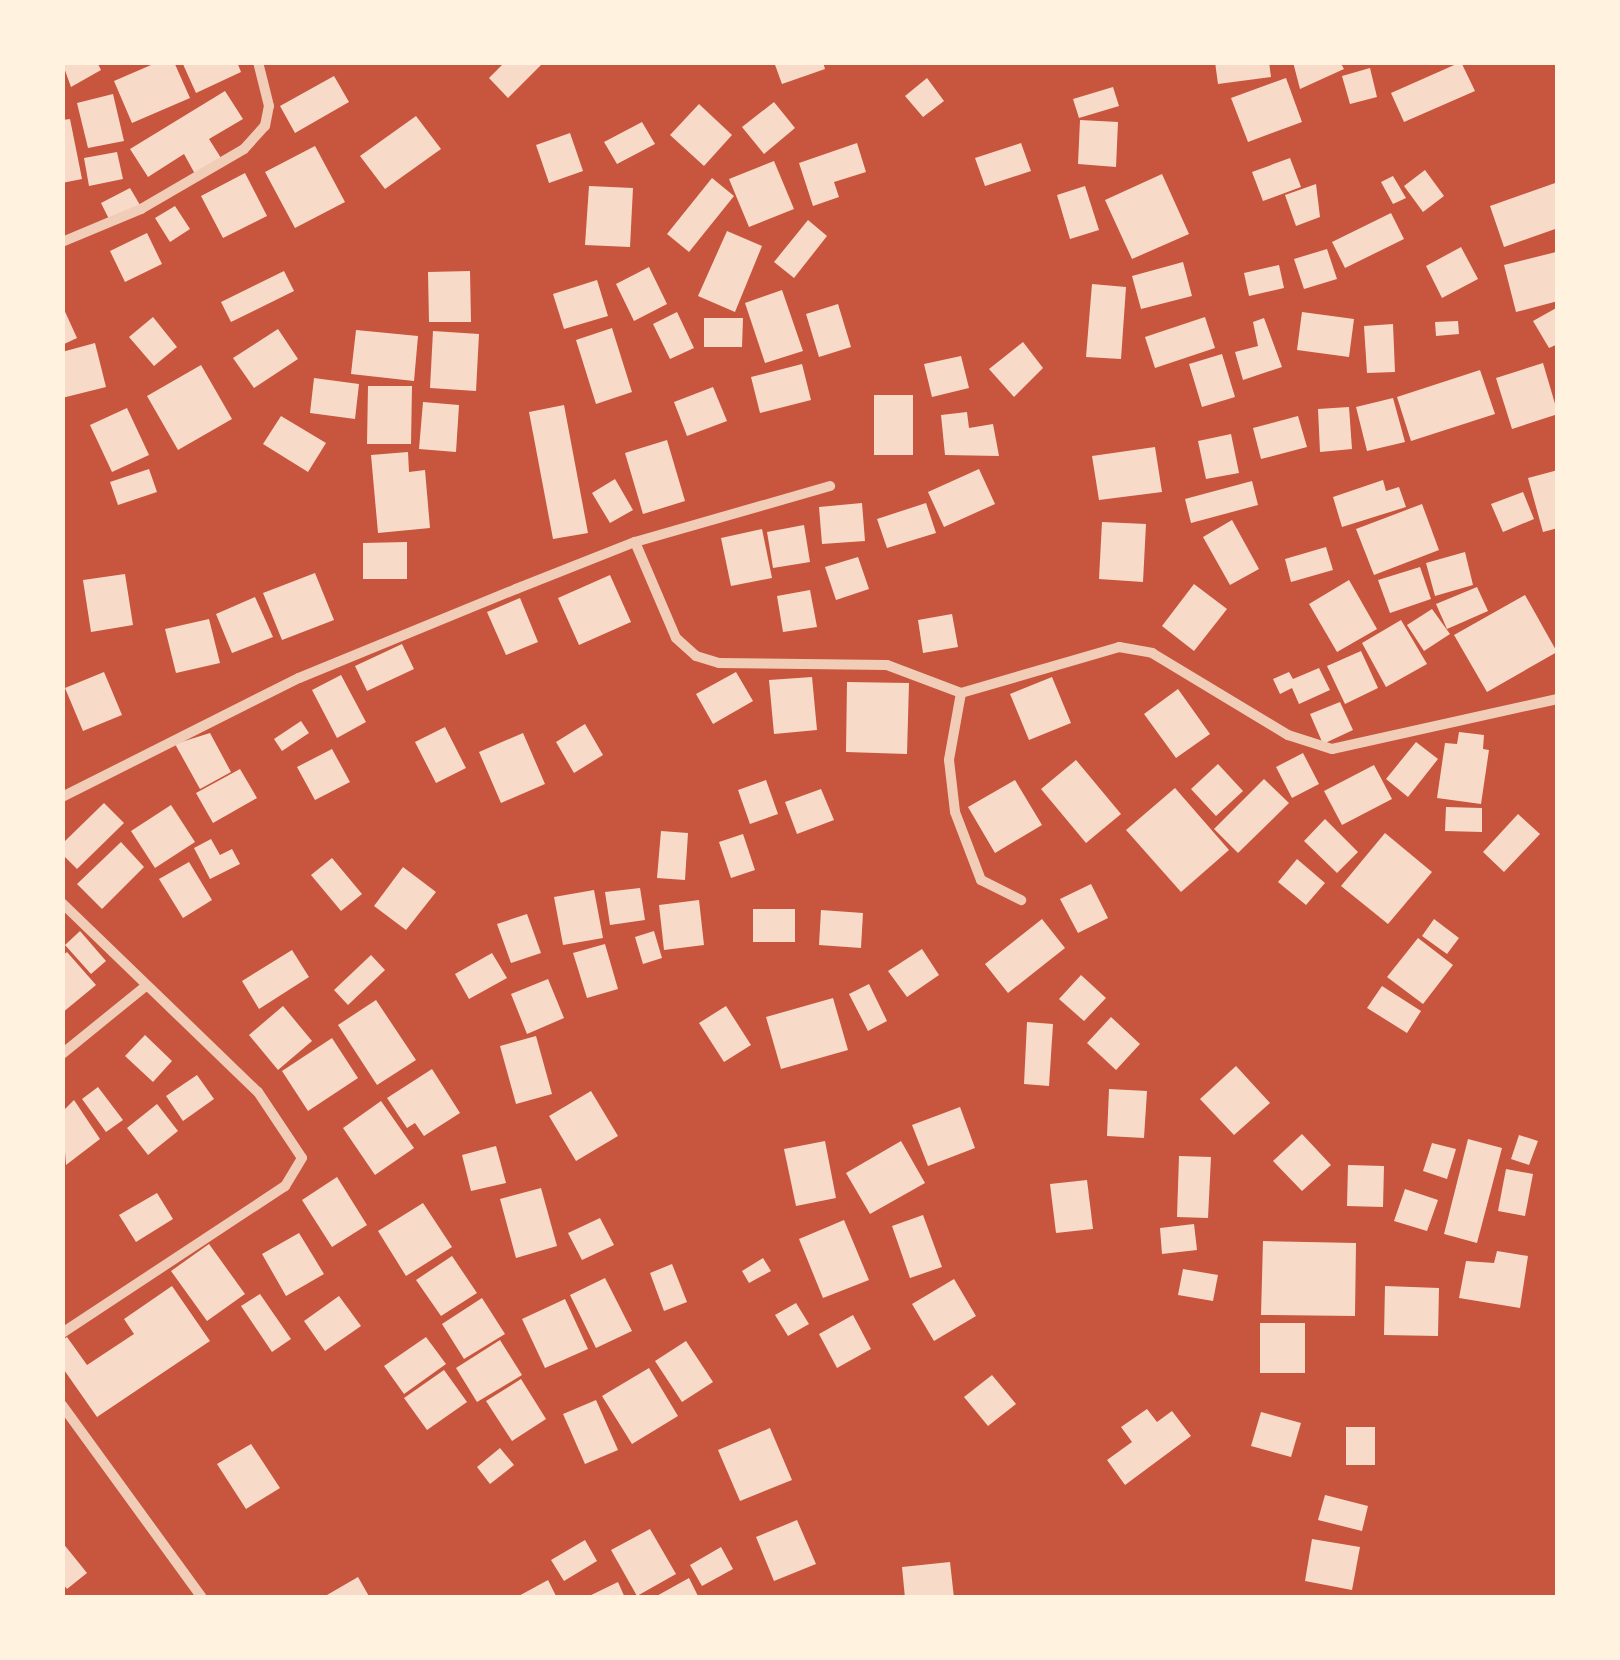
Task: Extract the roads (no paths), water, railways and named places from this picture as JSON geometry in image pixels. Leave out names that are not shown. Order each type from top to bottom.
[{"type":"street","points":[[62,242],[141,210],[244,150],[265,126],[270,106],[258,62]]},
{"type":"street","points":[[62,797],[299,678],[635,542],[830,486]]},
{"type":"street","points":[[635,542],[676,638],[696,656],[719,663],[887,666],[961,693],[1120,647],[1152,653],[1288,735],[1332,749],[1558,699]]},
{"type":"street","points":[[961,693],[949,760],[956,812],[981,880],[1021,900]]},
{"type":"street","points":[[62,903],[258,1092],[297,1142],[302,1158],[285,1186],[62,1334]]},
{"type":"street","points":[[62,1054],[147,985]]},
{"type":"street","points":[[62,1405],[202,1598]]}]
